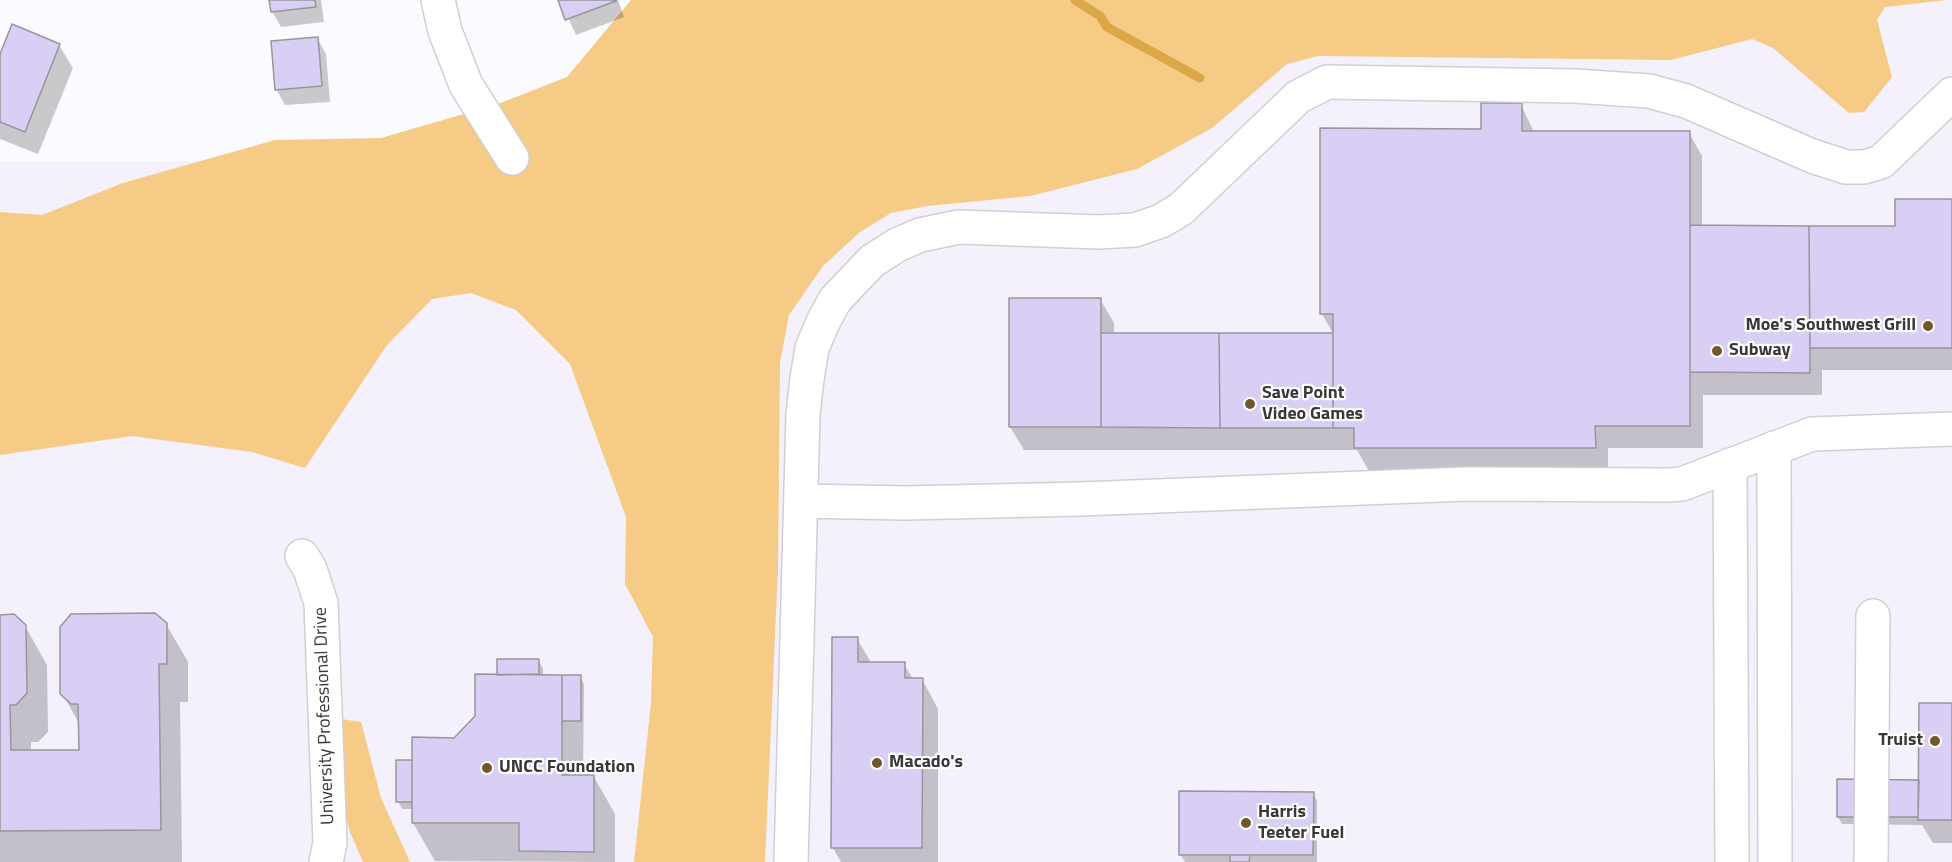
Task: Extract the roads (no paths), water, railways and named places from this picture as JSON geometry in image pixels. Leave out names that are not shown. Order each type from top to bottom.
[{"type":"street","points":[[438,0],[445,31],[466,85],[512,158]]},
{"type":"street","points":[[791,862],[803,414],[812,348],[835,300],[872,261],[920,235],[959,227],[1099,232],[1135,230],[1161,221],[1181,209],[1298,97],[1327,82],[1575,86],[1649,91],[1686,101],[1812,156],[1846,167],[1864,167],[1881,162],[1952,94]]},
{"type":"street","points":[[801,501],[905,503],[1070,499],[1456,484],[1669,485],[1682,484],[1824,431],[1952,429]]},
{"type":"street","points":[[1774,448],[1775,862]]},
{"type":"street","points":[[1730,465],[1732,862]]},
{"type":"street","name":"University Professional Drive","points":[[302,556],[310,569],[321,603],[333,856]]},
{"type":"street","points":[[1871,862],[1873,616]]},
{"type":"waterway","points":[[1075,0],[1100,16],[1107,27],[1200,78]]},
{"type":"place","name":"Moe's Southwest Grill","points":[[1928,326]]},
{"type":"place","name":"Subway","points":[[1717,351]]},
{"type":"place","name":"Save Point Video Games","points":[[1250,404]]},
{"type":"place","name":"Truist","points":[[1935,741]]},
{"type":"place","name":"Macado's","points":[[877,763]]},
{"type":"place","name":"UNCC Foundation","points":[[487,768]]},
{"type":"place","name":"Harris Teeter Fuel","points":[[1246,823]]}]
